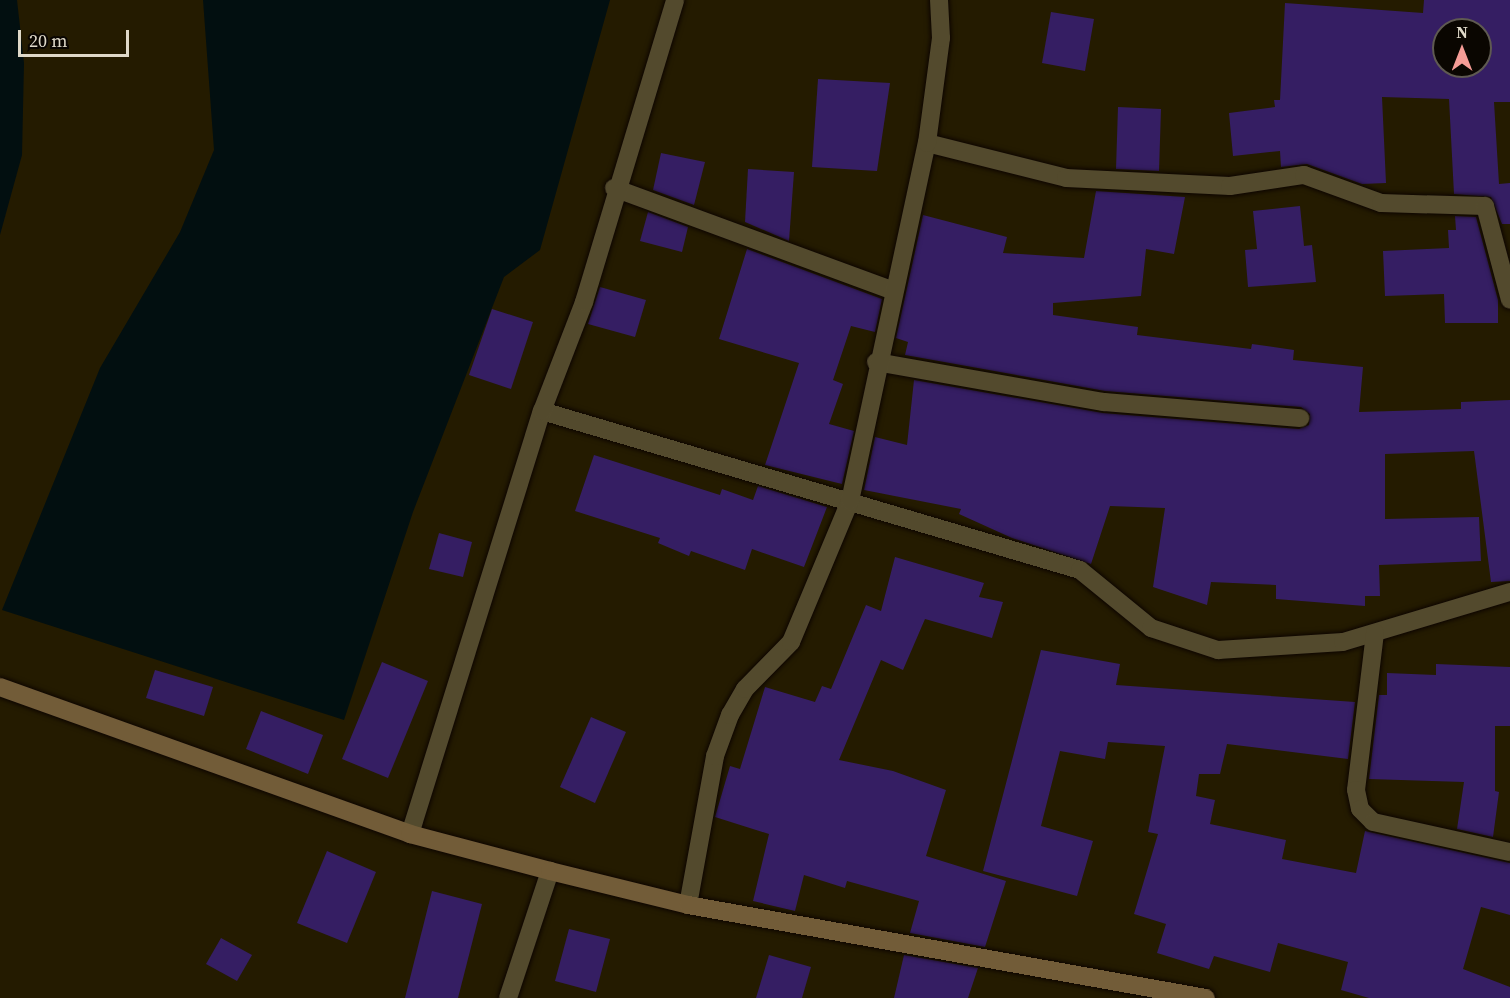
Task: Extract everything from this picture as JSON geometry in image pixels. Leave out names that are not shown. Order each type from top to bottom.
[{"type":"street","points":[[410,834],[542,411],[584,302],[615,188],[675,0]]},
{"type":"street","points":[[688,905],[715,756],[730,715],[745,689],[791,642],[850,501],[876,362],[927,143],[941,38],[939,0]]},
{"type":"street","points":[[927,143],[1066,178],[1230,186],[1304,175],[1381,203],[1485,206],[1510,300]]},
{"type":"street","points":[[615,188],[894,291]]},
{"type":"street","points":[[876,362],[1104,402],[1300,418]]},
{"type":"street","points":[[542,411],[1080,570],[1151,628],[1180,642],[1218,650],[1343,642],[1510,592]]},
{"type":"street","points":[[1375,633],[1356,790],[1360,809],[1373,822],[1510,852]]},
{"type":"street","points":[[0,687],[410,834],[550,871],[688,905],[1206,998]]},
{"type":"street","points":[[508,998],[550,871]]},
{"type":"shaded area","points":[[0,0],[17,0],[24,63],[22,155],[0,235]]},
{"type":"shaded area","points":[[203,0],[610,0],[540,250],[504,277],[413,512],[344,720],[2,610],[100,368],[180,232],[214,150]]},
{"type":"building","points":[[1424,0],[1510,0],[1510,102],[1494,102],[1499,184],[1510,183],[1510,224],[1502,224],[1491,197],[1454,194],[1449,99],[1382,97],[1386,183],[1362,184],[1307,164],[1281,167],[1280,151],[1233,156],[1229,113],[1275,107],[1274,100],[1280,100],[1285,3],[1423,13]]},
{"type":"building","points":[[1051,12],[1094,19],[1085,71],[1042,63]]},
{"type":"building","points":[[818,79],[890,83],[877,171],[812,167]]},
{"type":"building","points":[[1118,107],[1161,109],[1159,171],[1116,169]]},
{"type":"building","points":[[661,153],[705,162],[694,205],[653,190]]},
{"type":"building","points":[[748,169],[794,172],[789,241],[745,222]]},
{"type":"building","points":[[1096,191],[1185,197],[1174,254],[1146,249],[1141,296],[1053,303],[1053,315],[1138,327],[1137,335],[1251,349],[1252,344],[1294,350],[1293,360],[1363,367],[1359,412],[1461,409],[1461,402],[1510,400],[1510,581],[1491,582],[1474,451],[1385,454],[1385,519],[1479,517],[1481,561],[1379,565],[1380,596],[1365,596],[1365,606],[1276,599],[1276,585],[1211,582],[1207,605],[1153,587],[1165,508],[1110,506],[1091,564],[1012,538],[959,514],[961,509],[864,490],[875,437],[907,445],[914,380],[1103,413],[1299,429],[1309,425],[1310,414],[1301,407],[1105,391],[905,355],[908,342],[896,338],[923,215],[1007,237],[1003,253],[1084,258]]},
{"type":"building","points":[[1300,206],[1304,246],[1312,245],[1316,282],[1248,287],[1245,250],[1257,249],[1253,211]]},
{"type":"building","points":[[648,212],[688,227],[682,252],[640,241]]},
{"type":"building","points":[[1455,216],[1476,217],[1498,300],[1498,323],[1445,323],[1444,294],[1385,296],[1383,251],[1449,248],[1448,230],[1456,230]]},
{"type":"building","points":[[747,249],[882,299],[875,332],[851,326],[833,380],[843,384],[829,424],[854,431],[842,484],[765,465],[799,363],[719,339]]},
{"type":"building","points":[[600,287],[646,300],[635,337],[588,324]]},
{"type":"building","points":[[492,309],[533,322],[511,389],[469,375]]},
{"type":"building","points":[[594,455],[720,495],[722,489],[753,500],[758,486],[827,507],[804,567],[752,549],[745,570],[691,551],[689,556],[658,543],[660,538],[575,511]]},
{"type":"building","points":[[439,533],[472,542],[463,577],[429,569]]},
{"type":"building","points":[[895,557],[984,583],[979,597],[1003,602],[992,638],[925,619],[903,670],[881,660],[839,760],[893,771],[946,790],[926,856],[1006,881],[985,947],[910,933],[919,901],[847,881],[845,888],[804,875],[795,911],[753,901],[769,834],[715,817],[730,766],[740,769],[765,687],[815,702],[822,686],[831,689],[866,605],[881,611]]},
{"type":"building","points":[[1041,650],[1120,664],[1116,685],[1355,702],[1348,759],[1227,744],[1220,774],[1199,774],[1196,796],[1215,800],[1210,824],[1286,840],[1282,859],[1356,873],[1365,831],[1510,863],[1510,915],[1481,907],[1463,969],[1510,987],[1510,998],[1369,998],[1341,990],[1348,962],[1278,943],[1270,972],[1214,956],[1209,969],[1157,953],[1166,924],[1134,914],[1158,834],[1148,832],[1165,746],[1108,742],[1105,759],[1060,751],[1041,826],[1093,841],[1077,896],[983,871]]},
{"type":"building","points":[[382,662],[428,681],[388,778],[342,759]]},
{"type":"building","points":[[1436,664],[1510,667],[1510,726],[1495,726],[1495,791],[1499,792],[1493,837],[1457,829],[1464,782],[1369,779],[1379,695],[1387,695],[1387,673],[1436,675]]},
{"type":"building","points":[[155,670],[213,687],[204,716],[146,698]]},
{"type":"building","points":[[261,711],[323,735],[308,774],[246,749]]},
{"type":"building","points":[[591,717],[626,732],[595,803],[560,787]]},
{"type":"building","points":[[327,851],[376,872],[347,943],[297,923]]},
{"type":"building","points":[[432,891],[482,904],[458,998],[405,998]]},
{"type":"building","points":[[569,929],[610,939],[596,992],[555,981]]},
{"type":"building","points":[[221,938],[252,955],[237,981],[206,964]]},
{"type":"building","points":[[769,955],[811,967],[802,998],[756,998]]},
{"type":"building","points":[[904,955],[978,968],[968,998],[894,998]]}]
